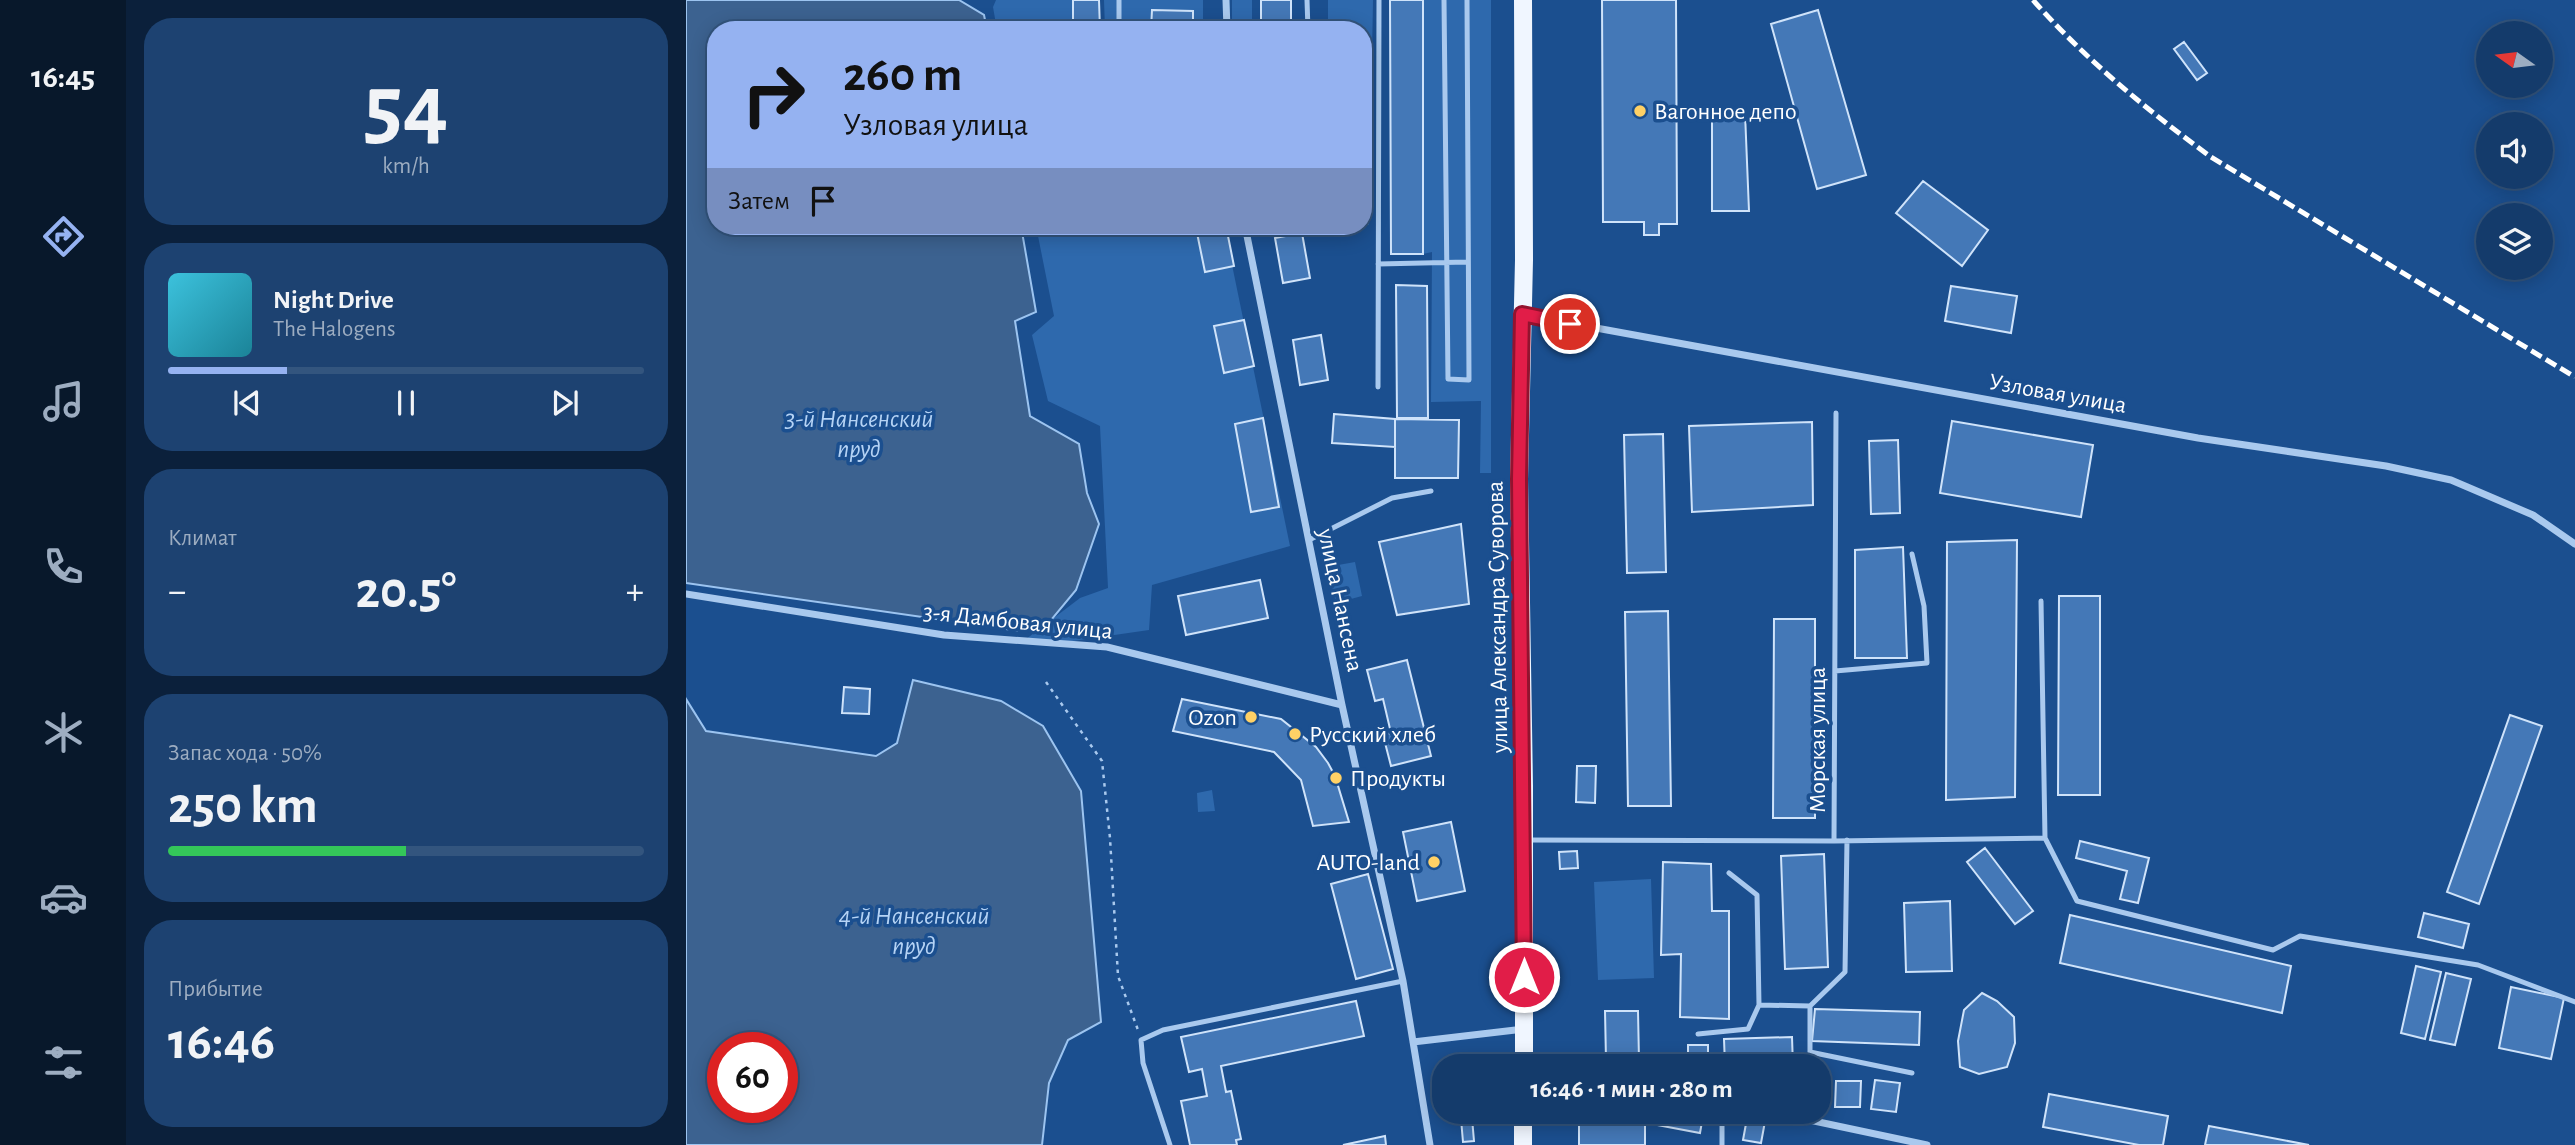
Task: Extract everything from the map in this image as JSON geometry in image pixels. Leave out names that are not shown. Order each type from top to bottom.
[{"type":"main road","name":"улица Александра Суворова","points":[[1523,0],[1519,479],[1524,1054]]},
{"type":"main road","points":[[1523,1124],[1523,1145]]},
{"type":"street","points":[[1226,0],[1227,21]]},
{"type":"street","name":"улица Нансена","points":[[1247,235],[1342,705],[1403,981],[1430,1145]]},
{"type":"street","name":"Узловая улица","points":[[1522,314],[2198,438],[2412,471],[2451,480],[2533,515],[2575,544]]},
{"type":"street","name":"3-я Дамбовая улица","points":[[686,594],[944,635],[1107,647],[1342,705]]},
{"type":"street","points":[[1413,1042],[1524,1029]]},
{"type":"street","points":[[1825,1124],[1927,1145]]},
{"type":"lane","points":[[1119,0],[1119,21]]},
{"type":"lane","points":[[1307,0],[1308,21]]},
{"type":"lane","points":[[1378,387],[1379,0]]},
{"type":"lane","points":[[1444,0],[1448,379],[1469,380],[1467,0]]},
{"type":"lane","points":[[1378,264],[1467,262]]},
{"type":"lane","name":"Морская улица","points":[[1523,840],[1834,841],[1836,413]]},
{"type":"lane","points":[[1309,540],[1392,498],[1431,491]]},
{"type":"lane","points":[[1835,671],[1927,663],[1924,606],[1912,554]]},
{"type":"lane","points":[[2041,601],[2045,838],[2077,901],[2273,950],[2300,936],[2478,965],[2575,1002]]},
{"type":"lane","points":[[1834,841],[2045,838]]},
{"type":"lane","points":[[1759,1005],[1810,1006],[1845,972],[1847,841]]},
{"type":"lane","points":[[1698,1034],[1748,1029],[1759,1005],[1757,895],[1729,873]]},
{"type":"lane","points":[[1170,1145],[1143,1063],[1141,1040],[1163,1030],[1403,981]]},
{"type":"lane","points":[[1810,1006],[1810,1052],[1912,1073]]},
{"type":"lane","points":[[1722,1124],[1722,1145]]},
{"type":"path","points":[[1046,682],[1102,761],[1110,838],[1118,976],[1141,1040]]},
{"type":"shaded area","points":[[996,0],[1073,0],[1073,21],[995,21],[993,7]]},
{"type":"shaded area","points":[[1104,0],[1203,0],[1203,21],[1105,21]]},
{"type":"shaded area","points":[[1232,0],[1252,0],[1252,21],[1232,21]]},
{"type":"shaded area","points":[[1328,0],[1373,0],[1372,56],[1372,21],[1328,21]]},
{"type":"shaded area","points":[[1424,0],[1491,0],[1491,473],[1480,473],[1481,401],[1431,402],[1432,252],[1423,254]]},
{"type":"shaded area","points":[[1038,235],[1226,235],[1290,546],[1152,585],[1149,630],[1059,643],[1021,643],[1080,598],[1108,588],[1100,426],[1048,401],[1032,335],[1054,316]]},
{"type":"shaded area","points":[[1355,562],[1362,596],[1336,603],[1327,567]]},
{"type":"shaded area","points":[[1212,790],[1215,811],[1198,812],[1197,793]]},
{"type":"shaded area","points":[[1651,879],[1654,978],[1598,980],[1594,882]]},
{"type":"water","name":"3-й Нансенский пруд","points":[[686,0],[959,0],[984,15],[985,21],[707,21],[707,235],[1023,235],[1036,312],[1015,321],[1030,416],[1079,444],[1087,493],[1099,524],[1076,590],[1052,619],[1020,631],[686,583]]},
{"type":"water","name":"4-й Нансенский пруд","points":[[913,680],[1001,701],[1043,726],[1081,791],[1101,1022],[1068,1040],[1049,1083],[1042,1145],[686,1145],[686,699],[706,731],[876,756],[897,743]]},
{"type":"building","points":[[1073,0],[1099,0],[1100,21],[1073,21]]},
{"type":"building","points":[[1261,0],[1291,0],[1291,21],[1261,21]]},
{"type":"building","points":[[1390,0],[1423,0],[1423,254],[1391,254]]},
{"type":"building","name":"Вагонное депо","points":[[1602,0],[1676,0],[1677,224],[1659,224],[1659,235],[1644,235],[1644,222],[1603,222]]},
{"type":"building","points":[[1152,10],[1193,11],[1193,21],[1151,21]]},
{"type":"building","points":[[1818,10],[1866,175],[1817,189],[1771,24]]},
{"type":"building","points":[[2184,42],[2207,73],[2197,80],[2174,49]]},
{"type":"building","points":[[1712,112],[1745,113],[1749,211],[1712,211]]},
{"type":"building","points":[[1923,181],[1988,230],[1962,266],[1896,213]]},
{"type":"building","points":[[1197,235],[1228,235],[1234,266],[1205,272]]},
{"type":"building","points":[[1302,235],[1310,278],[1283,283],[1275,238]]},
{"type":"building","points":[[1396,285],[1427,286],[1428,418],[1397,418]]},
{"type":"building","points":[[1951,286],[2017,296],[2011,333],[1945,321]]},
{"type":"building","points":[[1244,320],[1254,366],[1224,373],[1214,326]]},
{"type":"building","points":[[1321,335],[1328,380],[1300,385],[1293,340]]},
{"type":"building","points":[[1334,414],[1395,419],[1395,447],[1332,443]]},
{"type":"building","points":[[1263,418],[1279,507],[1251,512],[1235,424]]},
{"type":"building","points":[[1395,419],[1459,420],[1458,478],[1395,478]]},
{"type":"building","points":[[1952,421],[2093,445],[2081,517],[1940,493]]},
{"type":"building","points":[[1812,422],[1813,505],[1692,512],[1689,426]]},
{"type":"building","points":[[1663,434],[1666,572],[1627,573],[1624,435]]},
{"type":"building","points":[[1898,440],[1900,513],[1871,514],[1869,441]]},
{"type":"building","points":[[1461,524],[1469,604],[1397,615],[1379,542]]},
{"type":"building","points":[[2017,540],[2015,797],[1946,800],[1947,542]]},
{"type":"building","points":[[1903,547],[1907,658],[1855,658],[1855,550]]},
{"type":"building","points":[[1260,580],[1268,618],[1186,635],[1178,596]]},
{"type":"building","points":[[2059,596],[2100,596],[2100,795],[2058,795]]},
{"type":"building","points":[[1668,611],[1671,806],[1628,806],[1625,612]]},
{"type":"building","points":[[1774,619],[1815,619],[1815,818],[1773,818]]},
{"type":"building","points":[[1407,660],[1431,756],[1391,766],[1383,735],[1391,733],[1383,699],[1375,701],[1367,670]]},
{"type":"building","points":[[844,687],[870,689],[869,714],[842,713]]},
{"type":"building","points":[[1182,699],[1281,719],[1316,747],[1328,763],[1335,776],[1349,822],[1313,826],[1301,780],[1274,752],[1173,731]]},
{"type":"building","points":[[2510,715],[2542,726],[2479,904],[2447,892]]},
{"type":"building","points":[[1577,766],[1596,766],[1595,803],[1576,802]]},
{"type":"building","name":"AUTO-land","points":[[1451,822],[1465,891],[1417,901],[1403,832]]},
{"type":"building","points":[[2080,841],[2149,858],[2138,903],[2120,899],[2127,871],[2076,858]]},
{"type":"building","points":[[1985,848],[2033,911],[2015,924],[1967,862]]},
{"type":"building","points":[[1577,851],[1578,868],[1560,869],[1559,852]]},
{"type":"building","points":[[1824,854],[1828,967],[1785,969],[1781,856]]},
{"type":"building","points":[[1663,862],[1711,864],[1712,911],[1729,911],[1729,1019],[1680,1017],[1681,954],[1661,955]]},
{"type":"building","points":[[1368,874],[1393,969],[1356,979],[1331,884]]},
{"type":"building","points":[[1950,901],[1952,971],[1906,972],[1904,903]]},
{"type":"building","points":[[2424,913],[2469,924],[2463,948],[2418,937]]},
{"type":"building","points":[[2070,915],[2291,966],[2282,1013],[2060,963]]},
{"type":"building","points":[[2416,966],[2441,972],[2425,1039],[2401,1033]]},
{"type":"building","points":[[2446,973],[2471,979],[2455,1045],[2430,1040]]},
{"type":"building","points":[[2511,987],[2564,998],[2551,1059],[2499,1048]]},
{"type":"building","points":[[1982,993],[1997,1001],[2014,1017],[2015,1043],[2007,1067],[1979,1074],[1960,1067],[1958,1041],[1964,1010]]},
{"type":"building","points":[[1356,1001],[1364,1036],[1221,1066],[1226,1092],[1231,1091],[1241,1139],[1236,1140],[1237,1145],[1190,1145],[1181,1101],[1207,1096],[1202,1069],[1189,1072],[1181,1037]]},
{"type":"building","points":[[1815,1009],[1920,1012],[1919,1045],[1812,1041]]},
{"type":"building","points":[[1605,1011],[1638,1011],[1639,1054],[1606,1054]]},
{"type":"building","points":[[1792,1037],[1793,1054],[1725,1054],[1724,1039]]},
{"type":"building","points":[[1688,1045],[1708,1045],[1708,1054],[1688,1054]]},
{"type":"building","points":[[1875,1080],[1900,1083],[1896,1112],[1871,1109]]},
{"type":"building","points":[[1836,1081],[1861,1081],[1860,1107],[1835,1107]]},
{"type":"building","points":[[2049,1094],[2168,1116],[2163,1145],[2139,1145],[2043,1127]]},
{"type":"building","points":[[1461,1124],[1473,1124],[1474,1141],[1463,1142]]},
{"type":"building","points":[[1579,1124],[1645,1124],[1645,1145],[1579,1145]]},
{"type":"building","points":[[1657,1124],[1702,1124],[1700,1133]]},
{"type":"building","points":[[1746,1124],[1765,1124],[1761,1143],[1743,1140]]},
{"type":"building","points":[[2209,1126],[2309,1145],[2205,1145]]},
{"type":"building","points":[[1385,1136],[1386,1145],[1343,1145]]},
{"type":"railway","points":[[2033,0],[2074,43],[2118,83],[2211,157],[2575,377]]},
{"type":"place","name":"Вагонное депо","points":[[1640,111]]},
{"type":"place","name":"Ozon","points":[[1251,717]]},
{"type":"place","name":"Русский хлеб","points":[[1295,734]]},
{"type":"place","name":"Продукты","points":[[1336,778]]},
{"type":"place","name":"AUTO-land","points":[[1434,862]]},
{"type":"route","points":[[1524,977],[1519,479],[1522,314],[1570,324]]}]
